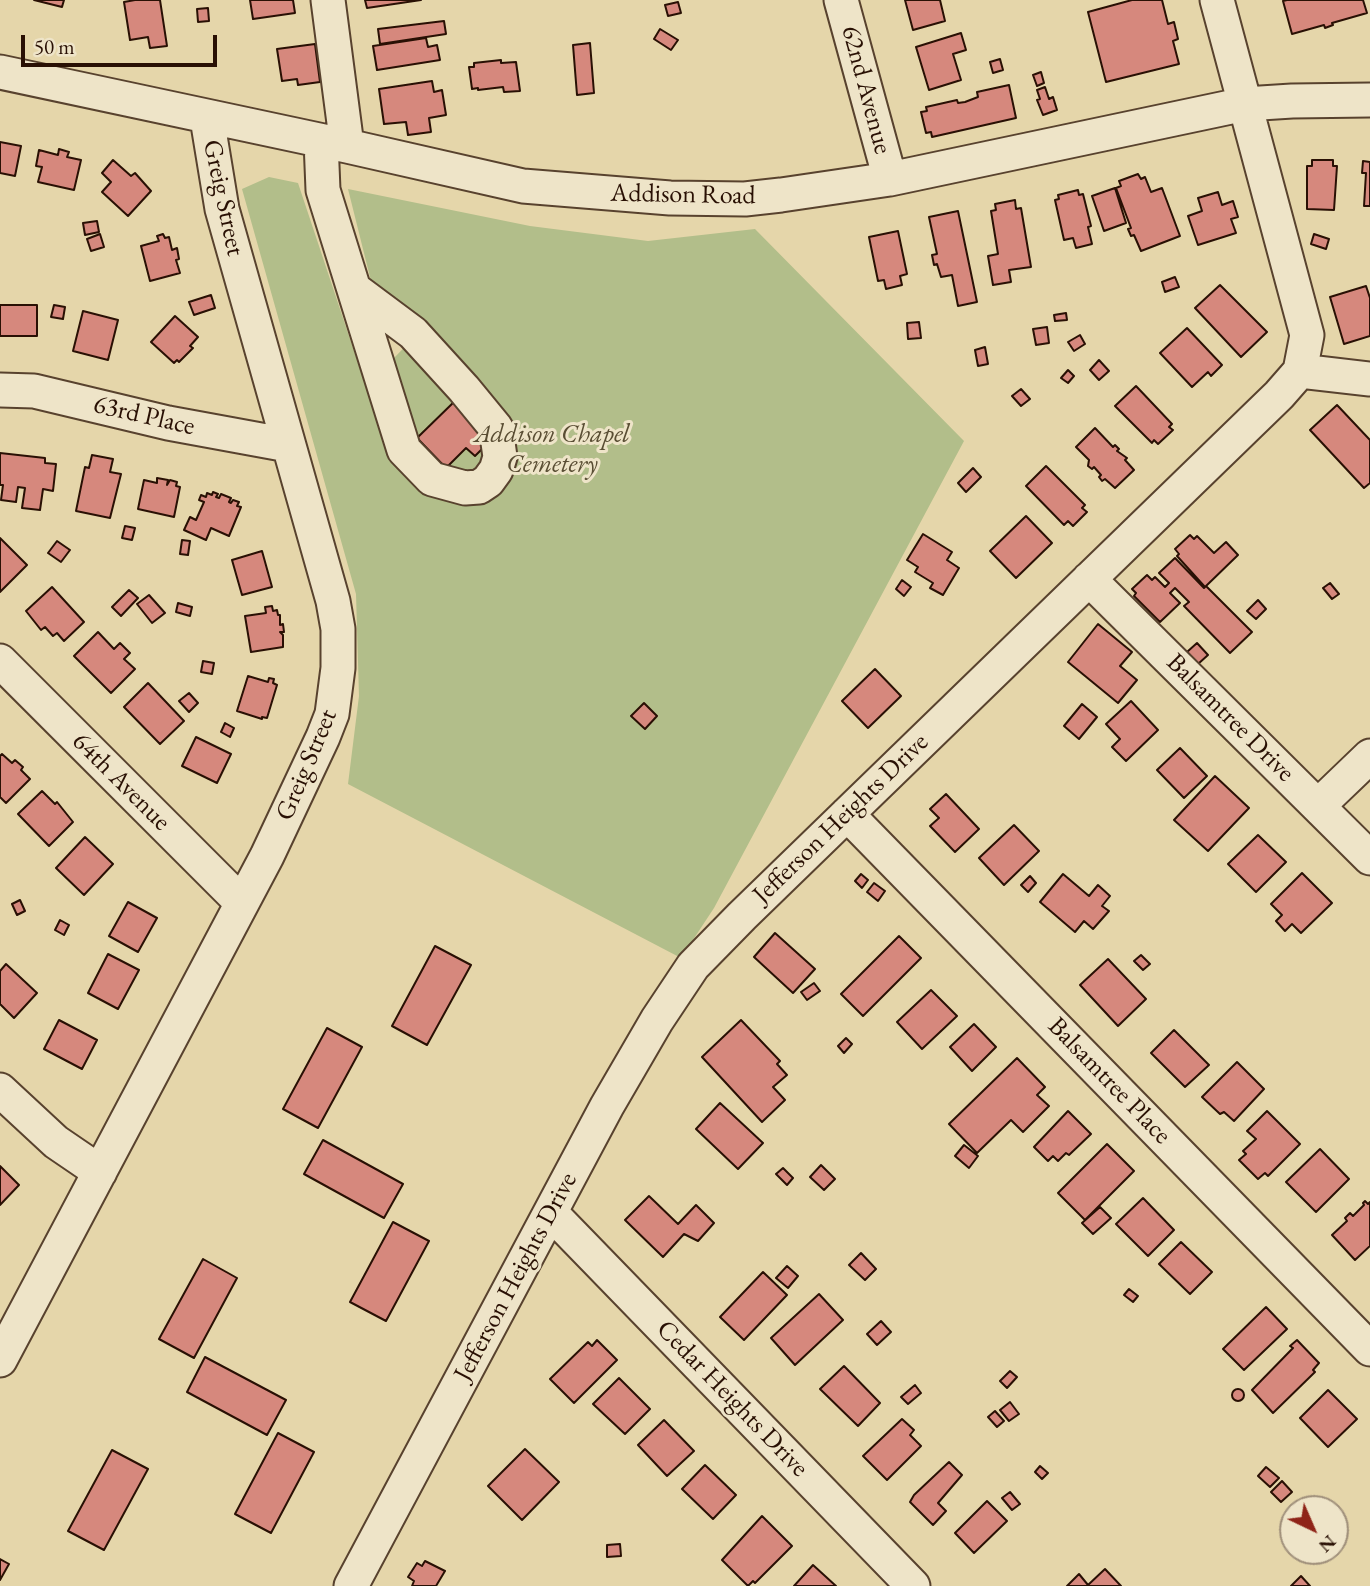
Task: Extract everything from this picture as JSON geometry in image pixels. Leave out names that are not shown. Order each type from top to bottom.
[{"type":"street","points":[[328,0],[334,144],[323,190],[404,450],[432,479],[449,485],[479,487],[488,481],[498,464],[500,457],[496,428],[414,334],[354,289]]},
{"type":"street","name":"62nd Avenue","points":[[841,0],[890,179]]},
{"type":"street","points":[[1217,0],[1307,335],[1300,371],[1370,379]]},
{"type":"street","name":"Addison Road","points":[[0,72],[523,186],[657,197],[757,198],[890,179],[1245,104],[1370,100]]},
{"type":"street","name":"Greig Street","points":[[0,1360],[267,856],[323,737],[337,692],[339,646],[334,601],[222,209],[207,118]]},
{"type":"street","name":"Jefferson Heights Drive","points":[[351,1586],[607,1105],[657,1020],[693,966],[1279,395],[1300,371]]},
{"type":"street","name":"63rd Place","points":[[0,390],[34,391],[168,423],[288,445]]},
{"type":"street","name":"Balsamtree Drive","points":[[1089,579],[1370,858]]},
{"type":"street","name":"64th Avenue","points":[[0,661],[241,902]]},
{"type":"street","points":[[1319,805],[1370,756]]},
{"type":"street","name":"Balsamtree Place","points":[[847,814],[1370,1349]]},
{"type":"street","points":[[0,1090],[46,1134],[100,1172]]},
{"type":"street","name":"Cedar Heights Drive","points":[[551,1213],[907,1584]]},
{"type":"green space","name":"Addison Chapel Cemetery","points":[[269,177],[298,183],[366,387],[424,327],[373,289],[348,189],[530,226],[648,241],[755,229],[964,441],[714,908],[681,958],[348,784],[359,696],[356,594],[242,189]]},
{"type":"building","points":[[34,0],[64,0],[62,7]]},
{"type":"building","points":[[160,0],[167,46],[150,48],[148,37],[130,40],[124,2]]},
{"type":"building","points":[[250,0],[293,0],[295,13],[253,19]]},
{"type":"building","points":[[365,0],[421,0],[367,8]]},
{"type":"building","points":[[905,0],[940,0],[945,21],[913,30]]},
{"type":"building","points":[[1132,0],[1162,0],[1168,24],[1174,22],[1178,39],[1173,41],[1179,64],[1106,82],[1088,12]]},
{"type":"building","points":[[1363,0],[1367,13],[1332,23],[1333,25],[1325,28],[1324,25],[1292,34],[1283,1]]},
{"type":"building","points":[[678,2],[681,13],[668,16],[665,5]]},
{"type":"building","points":[[208,8],[209,21],[198,22],[197,9]]},
{"type":"building","points":[[444,21],[446,34],[380,44],[378,29]]},
{"type":"building","points":[[660,29],[678,40],[671,50],[654,39]]},
{"type":"building","points":[[961,33],[966,50],[953,54],[961,80],[929,90],[916,47]]},
{"type":"building","points":[[426,38],[428,47],[437,45],[440,60],[377,70],[373,46]]},
{"type":"building","points":[[590,43],[594,93],[577,95],[573,45]]},
{"type":"building","points":[[315,44],[320,82],[298,85],[297,79],[282,81],[277,49]]},
{"type":"building","points":[[1000,59],[1003,70],[993,73],[990,62]]},
{"type":"building","points":[[501,60],[501,63],[516,62],[520,91],[504,92],[503,87],[472,89],[469,67],[474,67],[474,63]]},
{"type":"building","points":[[1041,72],[1044,83],[1037,86],[1033,75]]},
{"type":"building","points":[[432,81],[434,92],[442,90],[446,115],[429,118],[431,132],[408,135],[406,122],[384,124],[379,89]]},
{"type":"building","points":[[1009,85],[1016,118],[932,137],[931,132],[926,133],[921,112],[927,111],[926,107],[957,100],[958,103],[965,102],[978,97],[977,92]]},
{"type":"building","points":[[1045,87],[1049,99],[1053,97],[1057,110],[1043,115],[1037,100],[1040,99],[1037,90]]},
{"type":"building","points":[[0,142],[21,146],[15,176],[0,173]]},
{"type":"building","points":[[59,149],[69,152],[67,157],[81,160],[74,190],[38,182],[42,167],[36,166],[39,150],[58,155]]},
{"type":"building","points":[[113,160],[131,176],[135,173],[151,191],[128,216],[102,192],[111,182],[102,173]]},
{"type":"building","points":[[1312,160],[1333,160],[1333,166],[1337,166],[1334,210],[1307,209],[1307,166],[1312,166]]},
{"type":"building","points":[[1363,161],[1370,162],[1370,206],[1364,206],[1366,173],[1362,173]]},
{"type":"building","points":[[1138,174],[1141,179],[1145,177],[1151,192],[1162,188],[1180,236],[1141,251],[1134,235],[1131,236],[1128,229],[1131,228],[1116,188],[1121,186],[1119,181]]},
{"type":"building","points":[[1115,188],[1126,223],[1104,231],[1092,196]]},
{"type":"building","points":[[1078,190],[1079,195],[1083,194],[1091,226],[1088,227],[1092,244],[1076,248],[1073,238],[1064,240],[1055,200],[1059,199],[1058,195]]},
{"type":"building","points":[[1218,192],[1222,205],[1233,201],[1238,217],[1231,219],[1236,233],[1198,245],[1188,216],[1202,211],[1198,198]]},
{"type":"building","points":[[1015,200],[1016,209],[1021,208],[1031,267],[1009,270],[1011,282],[993,285],[988,256],[998,254],[991,211],[996,210],[995,204]]},
{"type":"building","points":[[958,211],[977,302],[958,306],[952,275],[941,277],[937,264],[934,265],[932,255],[937,254],[929,217]]},
{"type":"building","points":[[97,221],[99,232],[85,235],[83,223]]},
{"type":"building","points":[[898,231],[907,274],[900,276],[902,285],[886,289],[884,280],[878,281],[869,237]]},
{"type":"building","points":[[100,234],[104,247],[91,251],[87,239]]},
{"type":"building","points":[[163,234],[165,238],[169,237],[172,250],[177,248],[179,259],[176,260],[180,273],[150,281],[141,246],[159,241],[157,236]]},
{"type":"building","points":[[1314,234],[1329,239],[1326,249],[1311,244]]},
{"type":"building","points":[[1175,277],[1179,287],[1165,292],[1162,282]]},
{"type":"building","points":[[1220,285],[1267,332],[1241,357],[1195,308]]},
{"type":"building","points":[[1366,286],[1370,298],[1370,336],[1344,344],[1330,297]]},
{"type":"building","points":[[211,295],[215,308],[194,315],[189,302]]},
{"type":"building","points":[[0,305],[37,305],[37,336],[0,336]]},
{"type":"building","points":[[54,305],[65,307],[63,319],[51,317]]},
{"type":"building","points":[[83,311],[118,320],[108,360],[73,351]]},
{"type":"building","points":[[1066,313],[1067,320],[1055,321],[1054,315]]},
{"type":"building","points":[[175,316],[198,337],[190,346],[193,348],[179,362],[177,360],[174,363],[151,342]]},
{"type":"building","points":[[919,322],[921,338],[908,339],[907,323]]},
{"type":"building","points":[[1047,327],[1049,343],[1036,345],[1033,329]]},
{"type":"building","points":[[1187,328],[1222,365],[1211,376],[1208,372],[1192,387],[1160,353]]},
{"type":"building","points":[[1080,335],[1085,344],[1074,351],[1068,342]]},
{"type":"building","points":[[985,347],[988,364],[978,366],[975,350]]},
{"type":"building","points":[[1099,360],[1109,371],[1099,380],[1090,370]]},
{"type":"building","points":[[1068,370],[1074,376],[1068,383],[1061,378]]},
{"type":"building","points":[[1136,386],[1172,424],[1169,427],[1173,430],[1158,444],[1154,440],[1152,443],[1115,406]]},
{"type":"building","points":[[1021,389],[1030,399],[1021,406],[1012,396]]},
{"type":"building","points":[[457,399],[489,442],[475,456],[466,448],[446,468],[417,438]]},
{"type":"building","points":[[1337,405],[1370,440],[1370,483],[1364,488],[1310,430]]},
{"type":"building","points":[[1095,428],[1113,447],[1115,445],[1119,449],[1117,451],[1127,458],[1125,460],[1134,470],[1115,488],[1105,479],[1102,481],[1099,477],[1101,475],[1094,467],[1092,469],[1088,466],[1089,460],[1076,447]]},
{"type":"building","points":[[0,453],[45,458],[45,463],[56,464],[53,491],[43,489],[40,510],[22,508],[25,488],[18,487],[16,502],[1,500],[3,485],[0,485]]},
{"type":"building","points":[[92,455],[113,459],[110,472],[121,474],[110,518],[76,511],[85,467],[89,468]]},
{"type":"building","points":[[1046,466],[1085,505],[1082,508],[1087,512],[1073,526],[1068,521],[1064,525],[1026,486]]},
{"type":"building","points":[[973,468],[981,477],[966,492],[958,483]]},
{"type":"building","points":[[157,478],[168,480],[167,485],[170,480],[177,482],[176,486],[180,487],[174,517],[138,509],[144,480],[157,483]]},
{"type":"building","points":[[213,492],[218,494],[216,497],[219,498],[221,494],[231,498],[231,503],[233,500],[239,502],[237,506],[241,507],[229,536],[211,528],[206,540],[184,530],[190,517],[196,520],[204,502],[199,500],[201,495],[206,497],[207,493],[212,495]]},
{"type":"building","points":[[1026,516],[1052,543],[1016,578],[990,551]]},
{"type":"building","points":[[125,526],[135,528],[132,540],[122,538]]},
{"type":"building","points":[[923,534],[952,552],[947,560],[959,568],[943,595],[930,588],[933,583],[915,572],[918,567],[907,560]]},
{"type":"building","points":[[1190,535],[1194,539],[1197,536],[1214,553],[1226,542],[1238,555],[1205,587],[1177,556],[1179,554],[1175,549]]},
{"type":"building","points":[[0,538],[27,565],[0,592]]},
{"type":"building","points":[[182,540],[190,541],[188,555],[180,554]]},
{"type":"building","points":[[57,541],[70,550],[61,562],[48,553]]},
{"type":"building","points":[[262,551],[272,587],[242,595],[232,560]]},
{"type":"building","points":[[1175,558],[1252,632],[1230,653],[1184,606],[1189,602],[1175,588],[1170,593],[1180,603],[1160,622],[1134,596],[1136,593],[1132,589],[1147,575],[1152,580],[1155,577],[1165,587],[1169,583],[1159,573]]},
{"type":"building","points":[[902,580],[911,587],[904,596],[896,589]]},
{"type":"building","points":[[1330,583],[1339,594],[1332,599],[1323,588]]},
{"type":"building","points":[[52,587],[84,622],[64,641],[57,633],[53,636],[45,627],[41,630],[26,611]]},
{"type":"building","points":[[129,590],[138,598],[121,616],[112,607]]},
{"type":"building","points":[[149,595],[165,613],[152,623],[137,604]]},
{"type":"building","points":[[1258,600],[1266,609],[1256,619],[1247,611]]},
{"type":"building","points":[[178,603],[192,607],[190,616],[176,612]]},
{"type":"building","points":[[272,606],[273,611],[277,610],[280,615],[280,625],[283,624],[284,632],[280,632],[283,635],[283,647],[251,652],[245,616],[266,613],[265,607]]},
{"type":"building","points":[[1098,624],[1132,652],[1120,666],[1137,680],[1118,703],[1068,662]]},
{"type":"building","points":[[98,632],[114,649],[120,643],[130,653],[124,659],[135,669],[111,693],[74,656]]},
{"type":"building","points":[[1197,643],[1208,655],[1198,664],[1187,652]]},
{"type":"building","points":[[203,661],[214,663],[212,674],[201,672]]},
{"type":"building","points":[[875,669],[901,696],[868,728],[842,701]]},
{"type":"building","points":[[248,676],[268,682],[269,678],[274,679],[273,683],[277,685],[267,718],[262,719],[237,711]]},
{"type":"building","points":[[148,683],[184,721],[160,744],[124,707]]},
{"type":"building","points":[[189,693],[198,703],[189,712],[179,701]]},
{"type":"building","points":[[1131,701],[1158,730],[1126,761],[1112,747],[1120,739],[1106,724]]},
{"type":"building","points":[[644,703],[657,716],[645,729],[631,716]]},
{"type":"building","points":[[1082,704],[1097,717],[1079,739],[1064,726]]},
{"type":"building","points":[[225,723],[234,728],[230,737],[221,732]]},
{"type":"building","points":[[196,737],[231,754],[217,783],[182,766]]},
{"type":"building","points":[[1180,748],[1207,776],[1184,798],[1157,770]]},
{"type":"building","points":[[2,754],[12,763],[15,760],[23,767],[21,770],[30,779],[6,803],[0,797]]},
{"type":"building","points":[[1215,776],[1249,808],[1208,851],[1174,820]]},
{"type":"building","points":[[42,791],[55,804],[57,802],[73,822],[49,846],[18,814]]},
{"type":"building","points":[[946,794],[979,829],[955,852],[930,826],[939,818],[930,809]]},
{"type":"building","points":[[1014,825],[1039,851],[1004,885],[979,858]]},
{"type":"building","points":[[1258,835],[1286,862],[1256,892],[1228,864]]},
{"type":"building","points":[[85,837],[113,864],[84,895],[56,868]]},
{"type":"building","points":[[1302,873],[1332,903],[1301,933],[1292,924],[1285,931],[1276,921],[1282,915],[1271,904]]},
{"type":"building","points":[[861,874],[868,880],[862,888],[855,881]]},
{"type":"building","points":[[1063,874],[1089,896],[1098,885],[1110,896],[1102,906],[1109,911],[1093,929],[1084,921],[1075,932],[1040,902]]},
{"type":"building","points":[[1030,876],[1036,883],[1028,892],[1021,885]]},
{"type":"building","points":[[874,883],[885,891],[878,901],[867,892]]},
{"type":"building","points":[[20,900],[25,911],[17,915],[12,904]]},
{"type":"building","points":[[128,902],[157,918],[138,952],[109,936]]},
{"type":"building","points":[[60,920],[69,925],[64,935],[55,930]]},
{"type":"building","points":[[775,933],[815,969],[793,993],[754,957]]},
{"type":"building","points":[[899,936],[921,958],[863,1016],[841,994]]},
{"type":"building","points":[[435,946],[471,965],[427,1045],[392,1026]]},
{"type":"building","points":[[108,954],[139,970],[118,1009],[88,993]]},
{"type":"building","points":[[1141,955],[1150,964],[1143,970],[1134,961]]},
{"type":"building","points":[[1108,959],[1146,999],[1118,1026],[1080,985]]},
{"type":"building","points":[[6,964],[37,993],[14,1018],[0,1004],[0,971]]},
{"type":"building","points":[[814,983],[820,991],[807,1000],[801,992]]},
{"type":"building","points":[[931,990],[957,1016],[922,1049],[897,1022]]},
{"type":"building","points":[[59,1020],[97,1040],[82,1069],[44,1049]]},
{"type":"building","points":[[741,1020],[780,1061],[777,1064],[787,1075],[773,1087],[785,1100],[762,1122],[702,1057]]},
{"type":"building","points":[[974,1024],[996,1047],[972,1071],[950,1047]]},
{"type":"building","points":[[327,1028],[362,1047],[318,1128],[283,1109]]},
{"type":"building","points":[[1174,1030],[1209,1065],[1185,1087],[1151,1053]]},
{"type":"building","points":[[846,1038],[852,1044],[844,1053],[838,1046]]},
{"type":"building","points":[[1017,1058],[1045,1087],[1037,1095],[1049,1106],[1023,1132],[1011,1120],[977,1153],[949,1124]]},
{"type":"building","points":[[1237,1062],[1264,1089],[1234,1121],[1224,1112],[1220,1114],[1202,1097]]},
{"type":"building","points":[[720,1103],[763,1143],[738,1169],[696,1129]]},
{"type":"building","points":[[1068,1111],[1091,1134],[1069,1155],[1066,1153],[1058,1161],[1053,1156],[1048,1161],[1034,1147]]},
{"type":"building","points":[[1267,1111],[1300,1144],[1268,1176],[1265,1173],[1258,1179],[1239,1160],[1246,1154],[1243,1151],[1256,1139],[1247,1131]]},
{"type":"building","points":[[323,1140],[403,1184],[384,1218],[304,1174]]},
{"type":"building","points":[[1107,1144],[1134,1171],[1085,1220],[1058,1193]]},
{"type":"building","points":[[964,1145],[978,1156],[969,1168],[955,1156]]},
{"type":"building","points":[[1320,1149],[1349,1179],[1316,1212],[1286,1182]]},
{"type":"building","points":[[821,1165],[835,1179],[824,1190],[810,1177]]},
{"type":"building","points":[[0,1166],[19,1185],[0,1205]]},
{"type":"building","points":[[783,1168],[793,1178],[787,1185],[776,1174]]},
{"type":"building","points":[[649,1196],[678,1224],[696,1205],[714,1223],[698,1241],[684,1234],[663,1257],[625,1220]]},
{"type":"building","points":[[1143,1198],[1174,1230],[1148,1256],[1116,1224]]},
{"type":"building","points":[[1365,1201],[1368,1204],[1370,1202],[1370,1246],[1355,1260],[1332,1235],[1347,1221],[1345,1218],[1350,1213],[1353,1216]]},
{"type":"building","points":[[1100,1207],[1111,1218],[1093,1234],[1082,1223]]},
{"type":"building","points":[[393,1222],[429,1241],[386,1321],[350,1302]]},
{"type":"building","points":[[1181,1242],[1212,1272],[1190,1294],[1159,1264]]},
{"type":"building","points":[[861,1253],[876,1269],[865,1280],[849,1265]]},
{"type":"building","points":[[203,1259],[237,1278],[194,1358],[159,1339]]},
{"type":"building","points":[[787,1266],[798,1276],[788,1288],[776,1278]]},
{"type":"building","points":[[763,1272],[787,1295],[744,1340],[720,1317]]},
{"type":"building","points":[[1129,1289],[1138,1296],[1133,1302],[1124,1295]]},
{"type":"building","points":[[819,1294],[843,1320],[795,1365],[771,1338]]},
{"type":"building","points":[[1266,1307],[1287,1329],[1244,1370],[1223,1349]]},
{"type":"building","points":[[881,1321],[891,1332],[877,1345],[867,1334]]},
{"type":"building","points":[[597,1340],[617,1360],[574,1403],[550,1379],[588,1342],[592,1346]]},
{"type":"building","points":[[1297,1340],[1319,1363],[1313,1370],[1315,1372],[1273,1413],[1252,1390],[1293,1348],[1290,1346]]},
{"type":"building","points":[[205,1357],[286,1400],[267,1435],[187,1392]]},
{"type":"building","points":[[844,1366],[880,1403],[858,1426],[820,1389]]},
{"type":"building","points":[[1010,1371],[1017,1377],[1007,1388],[1000,1381]]},
{"type":"building","points":[[619,1378],[650,1409],[625,1434],[593,1404]]},
{"type":"building","points":[[915,1385],[921,1393],[908,1404],[901,1397]]},
{"type":"building","points":[[1238,1389],[1244,1395],[1238,1401],[1232,1395]]},
{"type":"building","points":[[1328,1390],[1357,1419],[1328,1447],[1300,1418]]},
{"type":"building","points":[[1010,1402],[1019,1414],[1009,1421],[1000,1410]]},
{"type":"building","points":[[995,1411],[1004,1421],[997,1427],[988,1417]]},
{"type":"building","points":[[902,1419],[914,1430],[910,1435],[921,1446],[887,1480],[863,1456]]},
{"type":"building","points":[[664,1420],[694,1451],[667,1476],[638,1445]]},
{"type":"building","points":[[278,1433],[314,1452],[271,1533],[235,1514]]},
{"type":"building","points":[[525,1449],[559,1482],[522,1520],[488,1486]]},
{"type":"building","points":[[112,1450],[148,1469],[104,1550],[68,1531]]},
{"type":"building","points":[[949,1462],[962,1475],[938,1503],[946,1511],[933,1525],[910,1502]]},
{"type":"building","points":[[705,1465],[736,1495],[713,1519],[682,1489]]},
{"type":"building","points":[[1040,1466],[1048,1473],[1042,1479],[1035,1472]]},
{"type":"building","points":[[1266,1467],[1279,1478],[1270,1487],[1258,1476]]},
{"type":"building","points":[[1282,1481],[1292,1492],[1289,1495],[1279,1495],[1279,1500],[1271,1492]]},
{"type":"building","points":[[1010,1492],[1020,1504],[1012,1510],[1002,1498]]},
{"type":"building","points":[[987,1501],[1007,1521],[974,1553],[955,1533]]},
{"type":"building","points":[[762,1516],[792,1546],[755,1583],[753,1581],[748,1586],[722,1560]]},
{"type":"building","points":[[620,1544],[621,1556],[607,1557],[607,1545]]},
{"type":"building","points":[[0,1559],[9,1564],[0,1580]]},
{"type":"building","points":[[425,1561],[445,1571],[436,1586],[412,1586],[414,1581],[408,1577],[417,1563],[422,1566]]},
{"type":"building","points":[[813,1565],[836,1586],[794,1586]]},
{"type":"building","points":[[1105,1569],[1121,1586],[1067,1586],[1079,1574],[1088,1585]]},
{"type":"building","points":[[1301,1576],[1310,1586],[1291,1586]]}]
